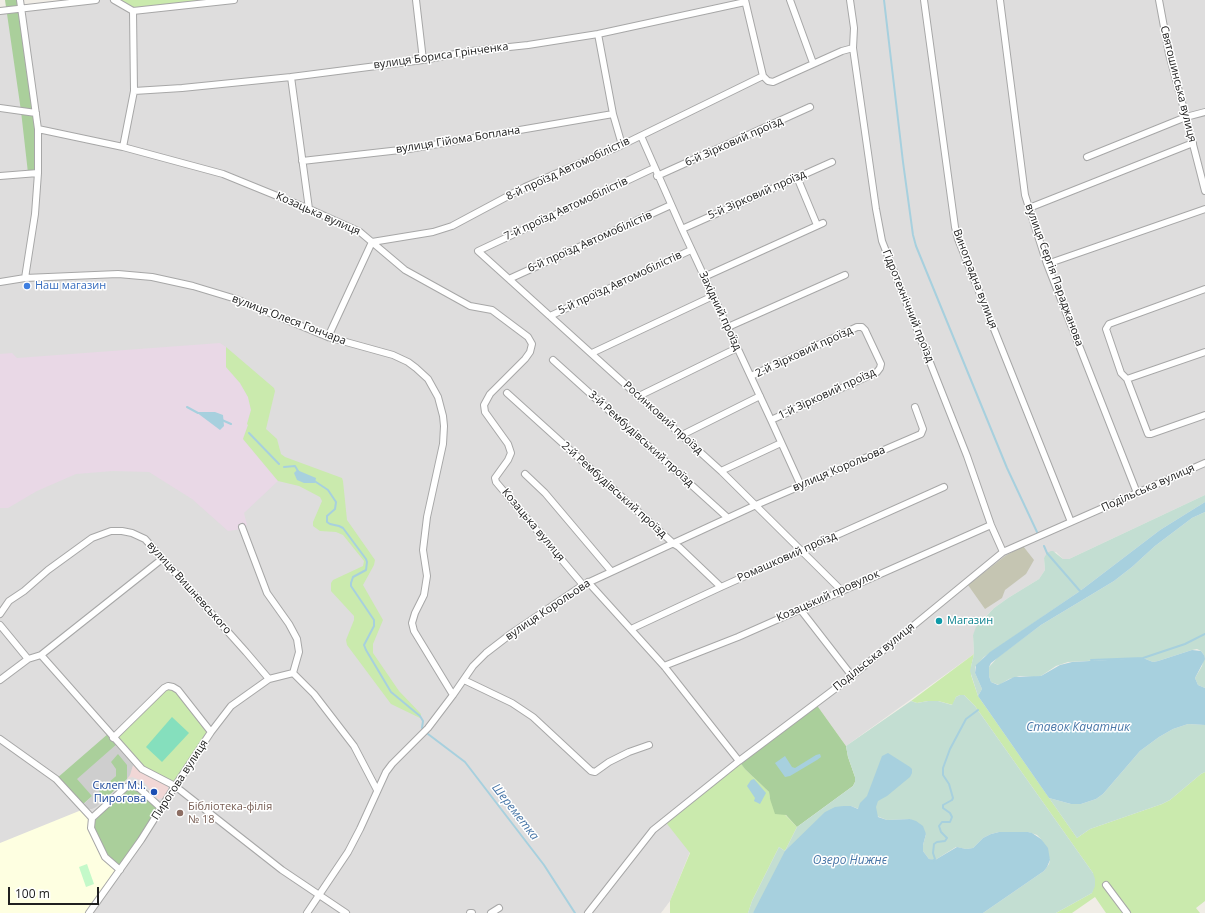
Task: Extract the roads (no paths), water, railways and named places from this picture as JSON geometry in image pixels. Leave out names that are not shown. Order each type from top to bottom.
[{"type":"street","points":[[20,0],[38,129],[38,173],[35,214],[25,278]]},
{"type":"street","points":[[0,11],[96,0]]},
{"type":"street","points":[[114,0],[133,11],[234,0]]},
{"type":"street","points":[[416,0],[423,60]]},
{"type":"street","points":[[790,0],[813,63]]},
{"type":"street","name":"Гідротехнічний проїзд","points":[[850,0],[854,28],[853,48],[882,241],[967,456],[990,525],[1003,552]]},
{"type":"street","name":"Виноградна вулиця","points":[[924,0],[956,233],[1071,522]]},
{"type":"street","name":"вулиця Сергія Параджанова","points":[[1000,0],[1025,195],[1047,264],[1136,493]]},
{"type":"street","name":"Святошинська вулиця","points":[[1158,0],[1169,54],[1193,143],[1202,168],[1205,191]]},
{"type":"street","points":[[745,1],[763,76],[768,81],[773,82],[813,63],[853,48]]},
{"type":"street","name":"вулиця Бориса Грінченка","points":[[134,91],[182,88],[290,77],[423,60],[472,51],[528,45],[598,34],[745,1]]},
{"type":"street","points":[[123,147],[134,91],[133,11]]},
{"type":"street","points":[[598,34],[612,114],[622,145]]},
{"type":"street","name":"8-й проїзд Автомобілістів","points":[[372,242],[433,232],[452,226],[525,187],[622,145],[763,76]]},
{"type":"street","points":[[290,77],[308,209]]},
{"type":"street","name":"6-й Зірковий проїзд","points":[[658,176],[810,107]]},
{"type":"street","points":[[0,108],[36,113]]},
{"type":"street","points":[[1087,157],[1186,117],[1205,112]]},
{"type":"street","name":"вулиця Гійома Боплана","points":[[302,161],[409,149],[612,114]]},
{"type":"street","name":"Козацька вулиця","points":[[38,129],[123,147],[223,174],[308,209],[356,230],[410,273],[470,306],[492,310],[530,339],[532,347],[527,356],[490,394],[484,405],[485,412],[508,444],[511,452],[508,460],[495,478],[496,482],[585,583],[631,629],[664,666],[739,761]]},
{"type":"street","name":"Західний проїзд","points":[[641,136],[691,250],[801,486]]},
{"type":"street","points":[[1029,208],[1193,143]]},
{"type":"street","name":"5-й Зірковий проїзд","points":[[682,229],[832,162]]},
{"type":"street","name":"7-й проїзд Автомобілістів","points":[[478,251],[654,168]]},
{"type":"street","points":[[0,176],[38,173]]},
{"type":"street","points":[[704,277],[820,224],[797,177]]},
{"type":"street","name":"6-й проїзд Автомобілістів","points":[[509,279],[671,206]]},
{"type":"street","points":[[1047,264],[1205,209]]},
{"type":"street","points":[[328,337],[372,242]]},
{"type":"street","name":"5-й проїзд Автомобілістів","points":[[550,316],[691,250]]},
{"type":"street","name":"Росинковий проїзд","points":[[478,251],[721,471],[756,504],[841,590]]},
{"type":"street","name":"вулиця Олеся Гончара","points":[[0,282],[25,278],[118,274],[152,277],[223,295],[328,337],[384,352],[408,362],[416,368],[428,379],[440,401],[443,416],[444,435],[427,517],[423,550],[427,576],[424,595],[412,623],[414,631],[453,695]]},
{"type":"street","points":[[728,327],[845,275]]},
{"type":"street","points":[[1205,289],[1109,324],[1106,329],[1121,373],[1127,379],[1146,432],[1149,434],[1205,415]]},
{"type":"street","points":[[592,353],[713,296]]},
{"type":"street","name":"2-й Зірковий проїзд","points":[[751,376],[858,327]]},
{"type":"street","name":"1-й Зірковий проїзд","points":[[771,420],[877,372],[881,364],[865,330],[862,327],[858,327]]},
{"type":"street","points":[[639,396],[737,348]]},
{"type":"street","points":[[1127,379],[1205,352]]},
{"type":"street","name":"3-й Рембудівський проїзд","points":[[554,360],[728,518]]},
{"type":"street","name":"2-й Рембудівський проїзд","points":[[507,393],[679,547],[721,587]]},
{"type":"street","points":[[682,436],[760,396]]},
{"type":"street","name":"вулиця Корольова","points":[[307,913],[320,896],[350,849],[386,772],[428,728],[473,666],[495,646],[585,583],[674,544],[756,504],[921,434],[923,429],[915,408]]},
{"type":"street","points":[[721,471],[781,443]]},
{"type":"street","name":"Подільська вулиця","points":[[588,913],[653,830],[739,761],[852,676],[1003,552],[1205,463]]},
{"type":"street","points":[[525,474],[545,493],[611,571]]},
{"type":"street","name":"Ромашковий проїзд","points":[[631,629],[802,550],[944,487]]},
{"type":"street","name":"Козацький провулок","points":[[664,666],[738,637],[990,525]]},
{"type":"street","points":[[242,527],[267,593],[289,624],[297,639],[298,652],[293,673],[314,694],[354,746],[377,790]]},
{"type":"street","name":"вулиця Вишневського","points":[[0,614],[9,601],[92,538],[111,531],[132,533],[144,539],[241,646],[268,679]]},
{"type":"street","points":[[0,680],[28,659],[42,655],[162,559]]},
{"type":"street","points":[[800,609],[852,676]]},
{"type":"street","points":[[0,625],[28,659]]},
{"type":"street","points":[[42,655],[113,738],[142,769],[175,786],[282,870],[346,913]]},
{"type":"street","name":"Пирогова вулиця","points":[[89,913],[120,870],[211,732],[231,706],[268,679],[293,673]]},
{"type":"street","points":[[464,680],[512,703],[533,717],[590,771],[595,772],[609,762],[629,752],[649,745]]},
{"type":"street","points":[[113,738],[164,688],[168,686],[178,690],[211,732]]},
{"type":"street","points":[[0,738],[56,779],[92,818],[92,828],[105,857],[120,870]]},
{"type":"street","points":[[92,818],[126,787],[129,786],[139,788],[161,808]]},
{"type":"street","points":[[1106,885],[1127,913]]},
{"type":"street","points":[[491,913],[499,908]]},
{"type":"water","points":[[196,412],[215,412],[223,415],[224,426],[220,430]]},
{"type":"water","points":[[297,470],[316,478],[315,483],[304,483],[297,480],[294,473]]},
{"type":"water","name":"Ставок Качатник","points":[[1205,502],[1205,512],[1192,518],[1155,546],[1114,581],[1041,625],[991,663],[989,667],[989,676],[991,682],[998,685],[1014,677],[1041,676],[1060,665],[1072,662],[1143,658],[1153,662],[1192,650],[1201,651],[1204,655],[1205,659],[1195,678],[1198,685],[1205,688],[1205,725],[1188,724],[1173,729],[1159,737],[1140,751],[1103,794],[1096,799],[1081,804],[1071,804],[1049,798],[978,696],[982,689],[975,673],[976,665],[990,652],[1080,591],[1160,530]]},
{"type":"water","name":"Озеро Нижнє","points":[[888,753],[910,767],[912,769],[912,773],[910,777],[887,796],[878,801],[876,807],[878,817],[887,820],[910,819],[923,826],[926,834],[923,851],[929,859],[935,860],[957,847],[966,849],[973,848],[983,838],[991,834],[999,832],[1028,832],[1041,839],[1048,848],[1050,860],[1047,867],[1044,871],[983,913],[753,913],[785,851],[825,812],[835,807],[843,806],[851,806],[858,809],[860,803],[867,796],[882,756]]},
{"type":"water","points":[[820,754],[821,757],[817,760],[790,776],[785,777],[775,763],[785,756],[792,767],[795,768]]},
{"type":"water","points":[[754,779],[766,793],[760,804],[754,801],[755,798],[747,786],[751,780]]},
{"type":"waterway","points":[[884,0],[903,162],[913,235],[916,246],[1007,468],[1037,532]]},
{"type":"waterway","name":"Шереметка","points":[[187,407],[198,413]]},
{"type":"waterway","name":"Шереметка","points":[[222,420],[231,424]]},
{"type":"waterway","name":"Шереметка","points":[[249,433],[279,464]]},
{"type":"waterway","name":"Шереметка","points":[[284,467],[295,466],[298,471]]},
{"type":"waterway","name":"Шереметка","points":[[313,480],[328,490],[336,502],[335,509],[327,516],[327,522],[343,528],[367,562],[366,570],[353,577],[351,583],[351,586],[374,620],[374,626],[364,645],[366,650],[391,692],[420,716],[423,721],[422,728]]},
{"type":"waterway","points":[[1044,546],[1047,553],[1080,591]]},
{"type":"waterway","points":[[1091,660],[1143,658],[1185,644],[1205,634]]},
{"type":"waterway","points":[[932,862],[935,859],[933,853],[934,844],[945,841],[947,838],[941,832],[939,826],[942,822],[950,822],[952,817],[950,813],[943,808],[943,805],[953,798],[949,784],[943,775],[943,768],[950,749],[966,719],[978,710]]},
{"type":"waterway","name":"Шереметка","points":[[428,734],[465,762],[544,865],[575,913]]},
{"type":"place","name":"Наш магазин","points":[[27,286]]},
{"type":"place","name":"Магазин","points":[[939,621]]},
{"type":"place","name":"Склеп М.І. Пирогова","points":[[154,792]]},
{"type":"place","name":"Бібліотека-філія № 18","points":[[180,813]]}]
